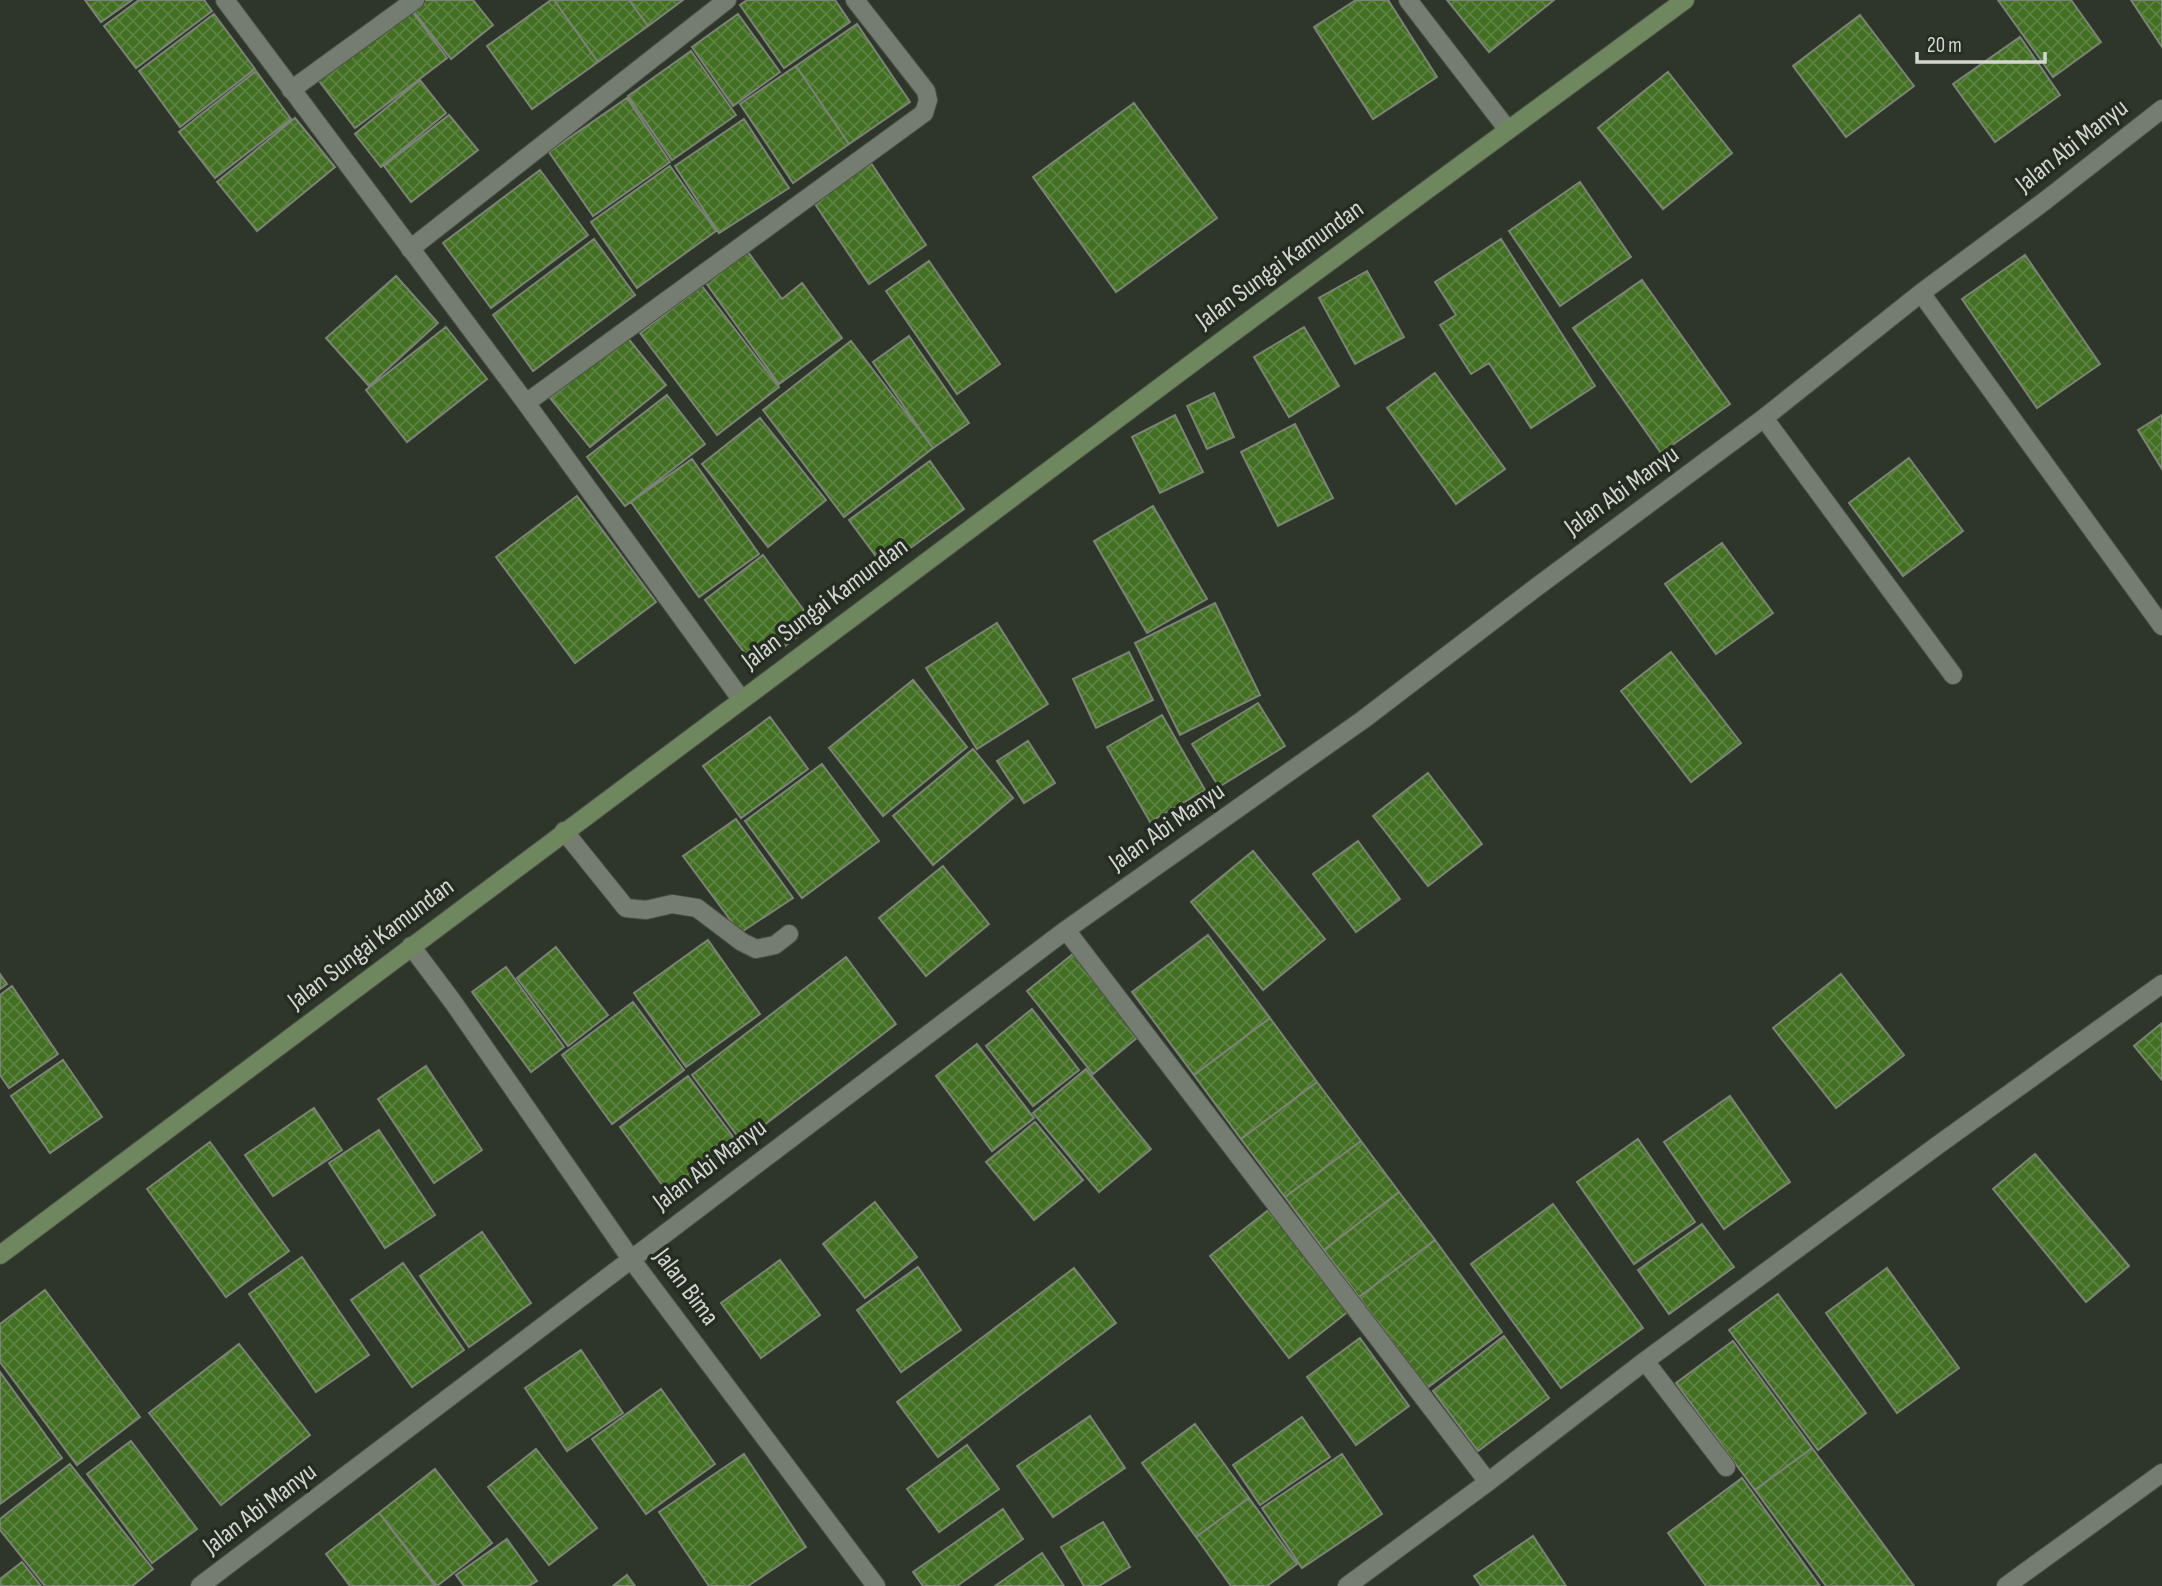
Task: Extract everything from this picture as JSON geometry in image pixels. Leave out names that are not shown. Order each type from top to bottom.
[{"type":"main road","name":"Jalan Sungai Kamundan","points":[[0,1255],[741,699],[1685,0]]},
{"type":"street","points":[[225,0],[526,403],[741,699]]},
{"type":"street","points":[[291,90],[415,0]]},
{"type":"street","points":[[410,250],[727,0]]},
{"type":"street","points":[[526,403],[925,113],[928,105],[926,91],[855,0]]},
{"type":"street","points":[[1408,0],[1508,130]]},
{"type":"street","name":"Jalan Abi Manyu","points":[[200,1586],[1066,930],[1364,719],[1765,418],[1921,293],[2162,109]]},
{"type":"street","points":[[1921,293],[2162,626]]},
{"type":"street","points":[[1765,418],[1953,675]]},
{"type":"street","points":[[564,831],[626,908],[646,910],[672,904],[697,908],[742,942],[756,949],[775,945],[789,933]]},
{"type":"street","points":[[1066,930],[1488,1482]]},
{"type":"street","name":"Jalan Bima","points":[[411,946],[453,1002],[631,1259],[876,1586]]},
{"type":"street","points":[[1347,1586],[1645,1361],[2162,984]]},
{"type":"street","points":[[1645,1361],[1726,1467]]},
{"type":"street","points":[[2006,1586],[2162,1473]]},
{"type":"building","points":[[85,0],[132,0],[101,22]]},
{"type":"building","points":[[139,0],[204,0],[212,11],[136,68],[104,26]]},
{"type":"building","points":[[421,0],[473,0],[493,25],[451,59],[411,8]]},
{"type":"building","points":[[554,0],[598,62],[532,109],[487,46]]},
{"type":"building","points":[[554,0],[629,0],[648,26],[598,62]]},
{"type":"building","points":[[629,0],[683,0],[648,26]]},
{"type":"building","points":[[747,0],[835,0],[850,22],[784,68],[740,5]]},
{"type":"building","points":[[1356,0],[1388,0],[1437,77],[1373,119],[1314,27]]},
{"type":"building","points":[[1447,0],[1554,0],[1489,52]]},
{"type":"building","points":[[1998,0],[2071,0],[2101,42],[2053,77]]},
{"type":"building","points":[[2131,0],[2162,0],[2162,47]]},
{"type":"building","points":[[408,6],[447,58],[355,128],[316,77]]},
{"type":"building","points":[[214,14],[255,69],[180,127],[139,71]]},
{"type":"building","points":[[738,14],[780,72],[733,106],[692,47]]},
{"type":"building","points":[[1860,15],[1914,86],[1846,137],[1793,66]]},
{"type":"building","points":[[857,24],[910,102],[849,144],[796,66]]},
{"type":"building","points":[[2020,37],[2060,95],[1995,142],[1953,84]]},
{"type":"building","points":[[691,51],[736,115],[672,160],[628,96]]},
{"type":"building","points":[[796,66],[849,144],[793,183],[740,104]]},
{"type":"building","points":[[256,71],[291,119],[215,178],[179,132]]},
{"type":"building","points":[[1668,72],[1732,153],[1663,209],[1598,128]]},
{"type":"building","points":[[420,80],[446,113],[381,167],[355,134]]},
{"type":"building","points":[[627,98],[670,162],[593,216],[549,152]]},
{"type":"building","points":[[1134,103],[1217,218],[1116,292],[1033,177]]},
{"type":"building","points":[[449,115],[478,150],[411,202],[384,166]]},
{"type":"building","points":[[295,118],[335,167],[257,231],[217,182]]},
{"type":"building","points":[[744,119],[789,188],[719,233],[675,166]]},
{"type":"building","points":[[871,163],[926,245],[869,284],[813,201]]},
{"type":"building","points":[[670,166],[716,231],[637,288],[591,222]]},
{"type":"building","points":[[540,170],[588,235],[491,308],[443,243]]},
{"type":"building","points":[[1580,182],[1631,257],[1560,306],[1509,231]]},
{"type":"building","points":[[594,239],[635,295],[533,371],[493,315]]},
{"type":"building","points":[[1501,239],[1595,386],[1531,428],[1489,363],[1471,374],[1440,325],[1456,315],[1435,282]]},
{"type":"building","points":[[748,252],[782,299],[802,283],[842,338],[779,384],[706,283]]},
{"type":"building","points":[[2025,255],[2100,364],[2037,408],[1962,299]]},
{"type":"building","points":[[929,261],[1000,364],[957,394],[886,291]]},
{"type":"building","points":[[1367,271],[1404,337],[1355,364],[1319,298]]},
{"type":"building","points":[[396,276],[438,323],[369,386],[326,338]]},
{"type":"building","points":[[1642,280],[1730,404],[1661,453],[1573,328]]},
{"type":"building","points":[[702,286],[779,387],[717,435],[640,333]]},
{"type":"building","points":[[446,327],[487,379],[407,442],[366,390]]},
{"type":"building","points":[[1304,327],[1339,386],[1289,417],[1254,357]]},
{"type":"building","points":[[626,336],[666,385],[590,447],[550,398]]},
{"type":"building","points":[[909,336],[969,423],[933,448],[873,362]]},
{"type":"building","points":[[851,341],[933,448],[844,517],[763,410]]},
{"type":"building","points":[[1435,373],[1505,469],[1456,504],[1387,408]]},
{"type":"building","points":[[1214,393],[1234,437],[1207,449],[1187,406]]},
{"type":"building","points":[[667,395],[705,444],[625,506],[587,457]]},
{"type":"building","points":[[1175,415],[1203,472],[1160,493],[1132,437]]},
{"type":"building","points":[[2162,415],[2162,469],[2138,430]]},
{"type":"building","points":[[760,418],[826,500],[768,547],[702,464]]},
{"type":"building","points":[[1295,424],[1333,498],[1278,526],[1241,452]]},
{"type":"building","points":[[1909,458],[1963,531],[1903,576],[1849,503]]},
{"type":"building","points":[[692,459],[759,554],[699,597],[631,502]]},
{"type":"building","points":[[930,461],[964,509],[884,567],[849,520]]},
{"type":"building","points":[[577,496],[656,602],[575,663],[496,557]]},
{"type":"building","points":[[1153,506],[1207,599],[1147,633],[1094,541]]},
{"type":"building","points":[[1722,543],[1773,613],[1716,654],[1665,584]]},
{"type":"building","points":[[763,555],[814,624],[756,668],[705,600]]},
{"type":"building","points":[[1215,603],[1260,695],[1180,735],[1135,643]]},
{"type":"building","points":[[997,623],[1048,704],[977,749],[926,668]]},
{"type":"building","points":[[1129,652],[1153,700],[1096,728],[1073,679]]},
{"type":"building","points":[[1671,652],[1741,743],[1691,782],[1621,691]]},
{"type":"building","points":[[913,680],[967,747],[883,816],[829,748]]},
{"type":"building","points":[[1258,703],[1285,746],[1219,787],[1192,744]]},
{"type":"building","points":[[1162,715],[1205,790],[1150,822],[1107,747]]},
{"type":"building","points":[[770,717],[808,769],[741,818],[703,766]]},
{"type":"building","points":[[1028,741],[1055,783],[1024,803],[997,761]]},
{"type":"building","points":[[973,749],[1013,798],[933,865],[893,816]]},
{"type":"building","points":[[822,764],[879,841],[802,898],[745,821]]},
{"type":"building","points":[[1428,773],[1482,844],[1428,886],[1373,816]]},
{"type":"building","points":[[736,819],[793,898],[740,933],[683,856]]},
{"type":"building","points":[[1358,841],[1400,899],[1356,932],[1313,874]]},
{"type":"building","points":[[1253,851],[1325,939],[1263,990],[1191,902]]},
{"type":"building","points":[[943,866],[989,924],[926,976],[879,918]]},
{"type":"building","points":[[1208,935],[1270,1018],[1194,1075],[1132,992]]},
{"type":"building","points":[[708,940],[760,1014],[686,1067],[634,993]]},
{"type":"building","points":[[556,947],[608,1015],[568,1046],[517,978]]},
{"type":"building","points":[[1073,954],[1138,1037],[1093,1074],[1027,991]]},
{"type":"building","points":[[846,957],[896,1024],[742,1142],[692,1075]]},
{"type":"building","points":[[506,967],[564,1047],[531,1072],[472,992]]},
{"type":"building","points":[[0,974],[7,984],[0,989]]},
{"type":"building","points":[[1841,974],[1904,1055],[1836,1108],[1773,1028]]},
{"type":"building","points":[[12,986],[58,1054],[9,1088],[0,1075],[0,995]]},
{"type":"building","points":[[633,1002],[684,1070],[612,1124],[562,1055]]},
{"type":"building","points":[[1032,1009],[1079,1070],[1033,1106],[986,1046]]},
{"type":"building","points":[[1270,1018],[1317,1082],[1241,1139],[1194,1075]]},
{"type":"building","points":[[2162,1023],[2162,1080],[2134,1046]]},
{"type":"building","points":[[977,1044],[1034,1118],[992,1151],[936,1076]]},
{"type":"building","points":[[63,1060],[102,1117],[50,1153],[11,1096]]},
{"type":"building","points":[[426,1066],[482,1150],[434,1183],[378,1099]]},
{"type":"building","points":[[1086,1069],[1151,1149],[1099,1192],[1033,1113]]},
{"type":"building","points":[[688,1076],[740,1146],[671,1197],[620,1127]]},
{"type":"building","points":[[1317,1082],[1361,1141],[1285,1197],[1241,1139]]},
{"type":"building","points":[[1730,1096],[1790,1182],[1724,1229],[1664,1142]]},
{"type":"building","points":[[314,1108],[342,1150],[273,1196],[245,1155]]},
{"type":"building","points":[[1035,1122],[1083,1180],[1034,1220],[986,1162]]},
{"type":"building","points":[[379,1130],[435,1215],[385,1248],[329,1163]]},
{"type":"building","points":[[1638,1139],[1695,1222],[1634,1264],[1577,1182]]},
{"type":"building","points":[[1361,1141],[1399,1192],[1324,1250],[1285,1197]]},
{"type":"building","points":[[210,1142],[289,1251],[226,1297],[147,1189]]},
{"type":"building","points":[[2035,1154],[2129,1266],[2086,1302],[1993,1189]]},
{"type":"building","points":[[1399,1192],[1435,1240],[1359,1297],[1324,1250]]},
{"type":"building","points":[[875,1202],[917,1257],[865,1298],[823,1244]]},
{"type":"building","points":[[1553,1204],[1643,1328],[1561,1388],[1471,1264]]},
{"type":"building","points":[[1271,1208],[1350,1310],[1289,1358],[1210,1256]]},
{"type":"building","points":[[1702,1224],[1734,1267],[1669,1314],[1638,1270]]},
{"type":"building","points":[[482,1232],[531,1303],[469,1347],[420,1276]]},
{"type":"building","points":[[1435,1240],[1502,1332],[1427,1388],[1359,1297]]},
{"type":"building","points":[[302,1257],[369,1355],[316,1392],[249,1294]]},
{"type":"building","points":[[780,1260],[820,1315],[761,1358],[721,1303]]},
{"type":"building","points":[[403,1263],[464,1350],[412,1387],[351,1300]]},
{"type":"building","points":[[918,1267],[961,1330],[901,1372],[857,1310]]},
{"type":"building","points":[[1074,1268],[1116,1323],[938,1457],[897,1402]]},
{"type":"building","points":[[1887,1268],[1959,1368],[1897,1413],[1826,1313]]},
{"type":"building","points":[[45,1290],[140,1417],[77,1465],[0,1362],[0,1324]]},
{"type":"building","points":[[1778,1294],[1866,1413],[1818,1450],[1729,1330]]},
{"type":"building","points":[[1504,1336],[1549,1398],[1478,1451],[1433,1391]]},
{"type":"building","points":[[1360,1338],[1409,1406],[1356,1445],[1307,1377]]},
{"type":"building","points":[[1733,1341],[1812,1448],[1755,1490],[1676,1383]]},
{"type":"building","points":[[239,1344],[310,1435],[221,1505],[149,1413]]},
{"type":"building","points":[[581,1350],[623,1413],[567,1451],[525,1388]]},
{"type":"building","points":[[0,1372],[62,1458],[0,1504]]},
{"type":"building","points":[[661,1389],[715,1464],[646,1514],[592,1439]]},
{"type":"building","points":[[1090,1416],[1125,1468],[1053,1517],[1017,1466]]},
{"type":"building","points":[[1302,1417],[1330,1457],[1260,1505],[1233,1465]]},
{"type":"building","points":[[1195,1424],[1249,1498],[1196,1537],[1142,1463]]},
{"type":"building","points":[[131,1441],[197,1529],[152,1563],[87,1474]]},
{"type":"building","points":[[967,1445],[999,1489],[939,1532],[907,1489]]},
{"type":"building","points":[[1812,1448],[1914,1586],[1826,1586],[1755,1490]]},
{"type":"building","points":[[536,1449],[597,1528],[549,1565],[488,1487]]},
{"type":"building","points":[[744,1454],[806,1547],[748,1586],[709,1586],[659,1512]]},
{"type":"building","points":[[1342,1454],[1382,1514],[1302,1568],[1262,1508]]},
{"type":"building","points":[[70,1464],[153,1569],[132,1586],[45,1586],[0,1530],[0,1519]]},
{"type":"building","points":[[435,1469],[492,1543],[437,1586],[379,1513]]},
{"type":"building","points":[[1742,1478],[1820,1586],[1706,1586],[1668,1533]]},
{"type":"building","points":[[1249,1498],[1297,1564],[1267,1586],[1231,1586],[1196,1537]]},
{"type":"building","points":[[1003,1509],[1023,1539],[957,1586],[923,1586],[913,1572]]},
{"type":"building","points":[[379,1513],[435,1586],[350,1586],[326,1554]]},
{"type":"building","points":[[1103,1522],[1130,1567],[1099,1586],[1084,1586],[1061,1547]]},
{"type":"building","points":[[1533,1536],[1566,1586],[1481,1586],[1474,1576]]},
{"type":"building","points":[[507,1539],[537,1581],[529,1586],[464,1586],[456,1575]]},
{"type":"building","points":[[1042,1553],[1064,1586],[995,1586]]},
{"type":"building","points":[[22,1562],[41,1586],[0,1586],[0,1579]]},
{"type":"building","points":[[627,1575],[635,1586],[613,1586]]}]
